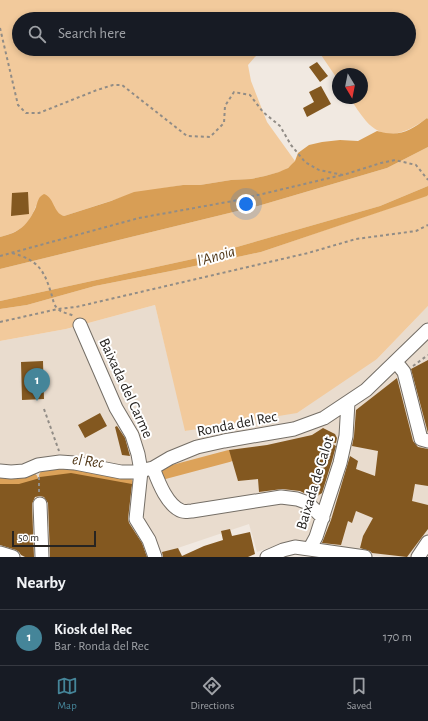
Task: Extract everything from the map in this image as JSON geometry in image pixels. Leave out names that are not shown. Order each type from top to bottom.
[{"type":"street","name":"Baixada del Carme","points":[[80,325],[116,408],[132,435],[138,454],[147,469],[136,519],[149,540],[154,557]]},
{"type":"street","name":"Ronda del Rec","points":[[0,472],[24,471],[46,463],[64,463],[87,464],[128,473],[147,469],[170,458],[202,446],[294,429],[324,418],[366,390],[428,330]]},
{"type":"street","points":[[396,362],[404,372],[420,439],[428,441]]},
{"type":"street","name":"Baixada de Calot","points":[[307,553],[316,537],[323,518],[340,463],[344,443],[348,402]]},
{"type":"street","points":[[147,469],[171,503],[182,511],[192,511],[281,497],[297,499],[308,503],[323,518]]},
{"type":"street","points":[[40,504],[42,557]]},
{"type":"street","points":[[418,557],[428,542]]},
{"type":"street","points":[[268,557],[283,550],[295,547],[307,553]]},
{"type":"street","points":[[0,553],[13,557]]},
{"type":"street","points":[[285,557],[307,553],[365,557]]},
{"type":"path","points":[[0,28],[18,105],[26,113],[39,113],[97,90],[113,85],[122,86],[187,136],[210,137],[224,123],[226,106],[234,92],[250,95],[263,112],[280,126],[291,145],[305,162],[319,170],[343,175]]},
{"type":"path","points":[[0,256],[139,218],[233,200],[343,175],[395,160],[416,166],[428,180]]},
{"type":"path","points":[[0,322],[76,307],[257,266],[356,239],[416,231],[428,225]]},
{"type":"path","points":[[11,253],[26,257],[35,263],[47,278],[54,305],[61,312],[75,317],[80,325]]},
{"type":"path","points":[[44,409],[64,463]]},
{"type":"path","points":[[38,465],[40,504]]},
{"type":"shaded area","points":[[0,0],[428,0],[428,119],[427,118],[412,128],[404,131],[388,134],[373,128],[354,104],[368,104],[368,68],[332,68],[332,71],[322,56],[416,56],[416,12],[12,12],[12,56],[256,56],[248,65],[251,81],[267,122],[295,161],[283,171],[265,176],[251,179],[231,180],[200,185],[183,185],[159,189],[126,196],[64,216],[57,212],[36,206],[27,223],[19,230],[0,237]]},
{"type":"shaded area","points":[[427,118],[428,147],[387,168],[258,206],[0,269],[0,237],[13,233],[26,224],[33,214],[39,198],[44,194],[48,196],[58,212],[64,216],[134,192],[183,185],[200,185],[231,180],[251,179],[279,172],[288,168],[295,161],[298,153],[309,145],[340,140],[358,141],[377,131],[385,133],[404,132],[415,127]]},
{"type":"shaded area","points":[[428,147],[428,186],[380,206],[202,257],[0,301],[0,269],[258,206],[387,168]]},
{"type":"shaded area","points":[[428,195],[428,306],[377,359],[297,413],[185,431],[155,305],[66,329],[0,341],[0,309],[27,305],[95,286],[261,252]]},
{"type":"shaded area","points":[[155,305],[186,431],[377,359],[428,306],[428,550],[423,557],[386,557],[336,551],[289,541],[257,552],[249,524],[160,554],[0,515],[0,341],[66,329]]},
{"type":"water","name":"l'Anoia","points":[[428,186],[427,196],[261,252],[95,286],[27,305],[0,309],[0,301],[202,257],[380,206]]},
{"type":"building","points":[[317,62],[328,76],[320,82],[309,67]]},
{"type":"building","points":[[321,86],[331,104],[307,117],[303,108],[314,102],[309,92]]},
{"type":"building","points":[[28,192],[29,214],[11,216],[12,193]]},
{"type":"building","points":[[428,360],[428,433],[411,369]]},
{"type":"building","points":[[43,361],[44,399],[22,400],[21,362]]},
{"type":"building","points":[[397,378],[413,441],[418,447],[428,449],[428,486],[415,484],[412,501],[428,505],[428,529],[407,557],[372,553],[360,548],[363,536],[373,518],[356,511],[352,523],[348,521],[341,545],[322,543],[331,520],[350,456],[358,461],[356,469],[375,476],[378,451],[352,446],[356,410]]},
{"type":"building","points":[[100,413],[107,426],[85,438],[78,425]]},
{"type":"building","points":[[117,426],[125,438],[130,456],[122,455],[115,427]]},
{"type":"building","points":[[323,428],[335,434],[337,438],[336,443],[327,441],[336,446],[322,493],[314,498],[300,491],[282,489],[259,492],[258,479],[238,481],[229,450],[267,445],[312,435]]},
{"type":"building","points":[[71,473],[132,484],[128,519],[142,543],[147,557],[50,557],[48,503],[44,497],[40,496],[35,497],[32,504],[34,557],[25,557],[16,550],[0,545],[0,484],[19,484],[40,477]]},
{"type":"building","points":[[230,529],[232,536],[250,532],[255,554],[248,557],[163,557],[162,552],[178,548],[182,556],[204,546],[223,540],[221,531]]},
{"type":"waterway","name":"el Rec","points":[[165,473],[229,456]]},
{"type":"waterway","name":"el Rec","points":[[45,476],[71,472],[127,483]]},
{"type":"waterway","name":"el Rec","points":[[0,484],[32,479]]},
{"type":"place","name":"Kiosk del Rec","points":[[37,401]]}]
